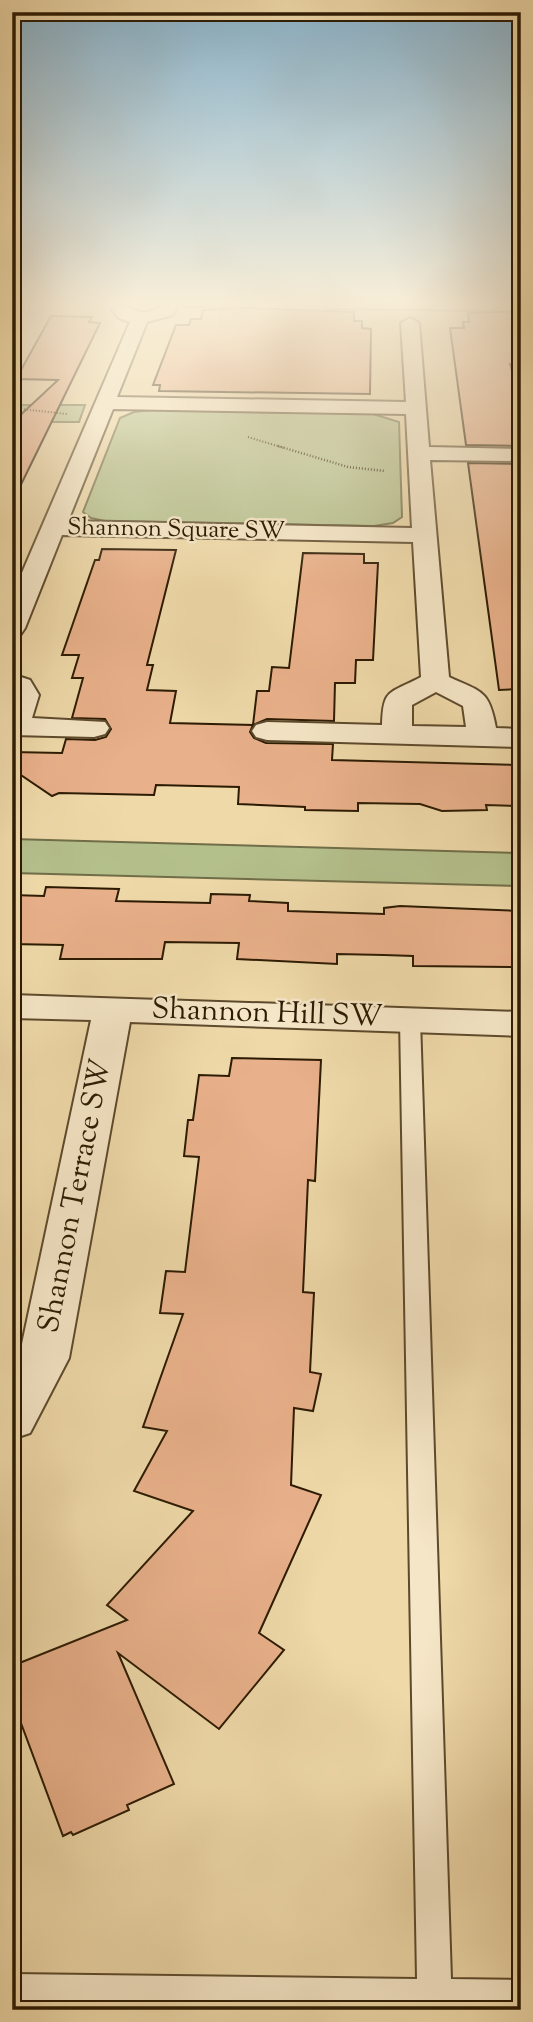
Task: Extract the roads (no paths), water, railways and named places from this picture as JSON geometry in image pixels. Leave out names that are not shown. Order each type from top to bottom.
[{"type":"street","name":"Shannon Square SW","points":[[108,395],[54,528],[425,535]]},
{"type":"street","points":[[415,395],[435,681]]},
{"type":"street","points":[[105,403],[416,408]]},
{"type":"street","points":[[419,459],[521,455]]},
{"type":"street","points":[[419,459],[521,467]]},
{"type":"street","points":[[12,628],[54,528]]},
{"type":"street","points":[[12,681],[20,686],[25,695],[13,726],[94,727]]},
{"type":"street","points":[[397,735],[397,701],[435,681]]},
{"type":"street","points":[[435,681],[477,703],[482,737]]},
{"type":"street","points":[[267,732],[521,738]]},
{"type":"street","name":"Shannon Hill SW","points":[[12,1006],[521,1024]]},
{"type":"street","name":"Shannon Terrace SW","points":[[12,1419],[44,1358],[113,1008]]},
{"type":"lane","points":[[410,1020],[434,1994]]},
{"type":"lane","points":[[12,1991],[521,1997]]}]
